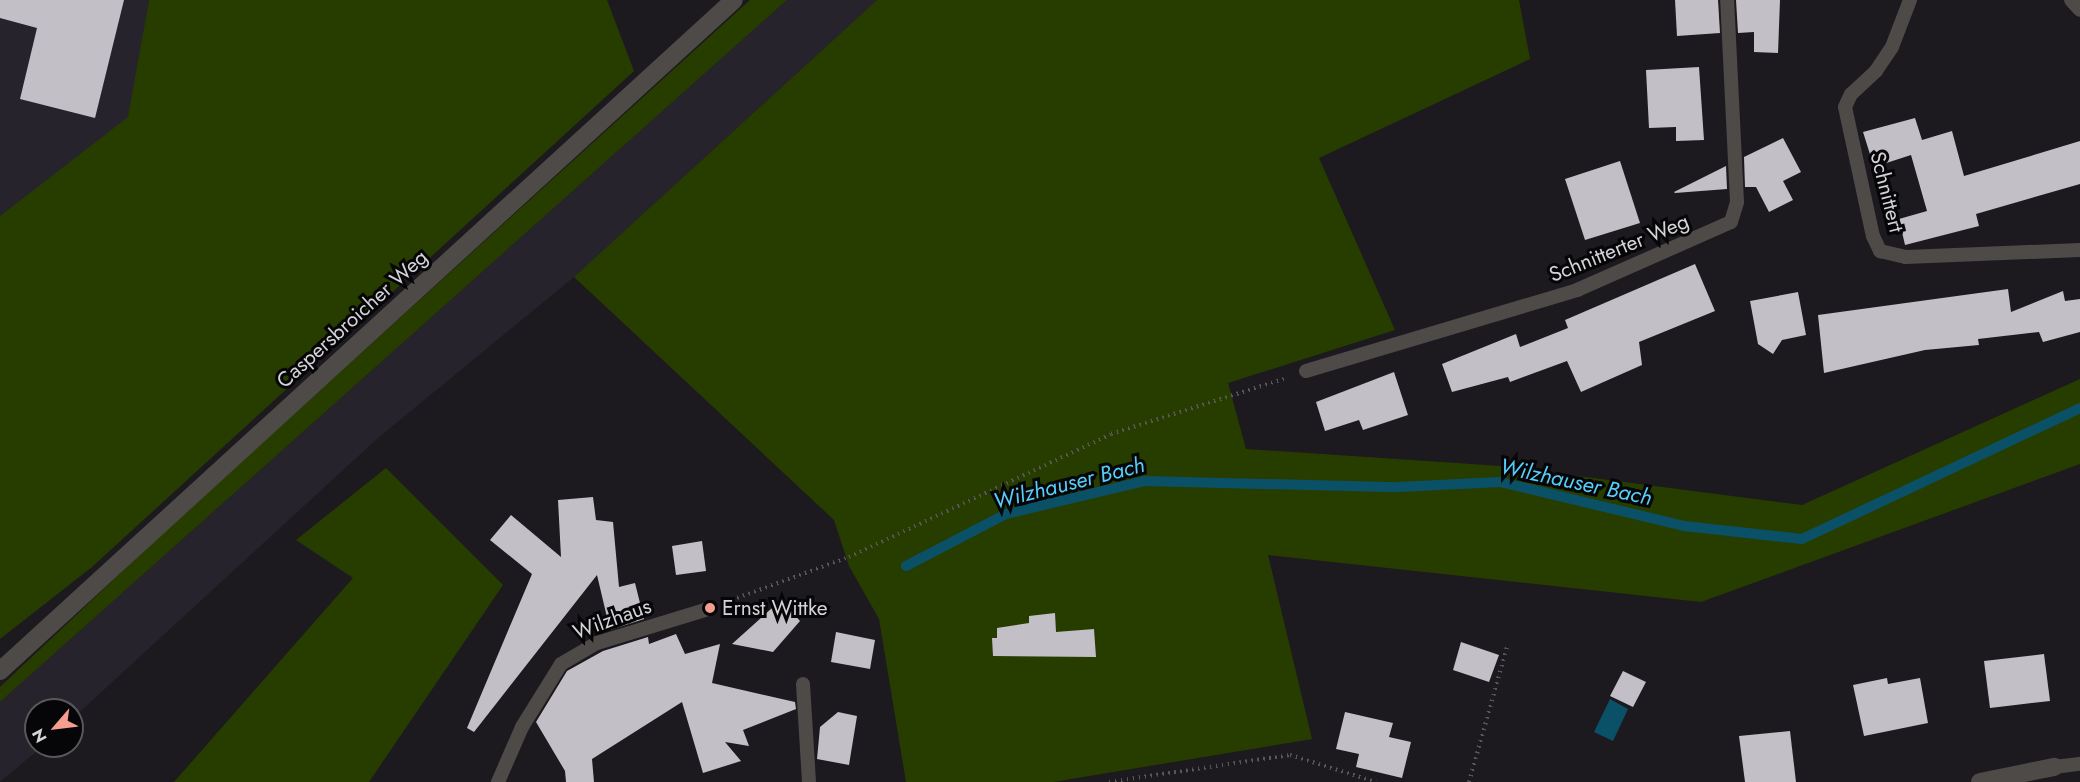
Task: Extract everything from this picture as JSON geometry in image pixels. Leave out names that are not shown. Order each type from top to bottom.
[{"type":"street","name":"Caspersbroicher Weg","points":[[0,671],[734,0]]},
{"type":"street","points":[[1980,782],[2054,768]]},
{"type":"lane","name":"Schnitterter Weg","points":[[1306,371],[1575,290],[1731,222],[1737,202],[1727,0]]},
{"type":"lane","name":"Schnittert","points":[[1910,0],[1892,47],[1876,71],[1851,94],[1845,107],[1873,236],[1880,251],[1906,257],[2080,250]]},
{"type":"lane","points":[[2071,0],[2080,10]]},
{"type":"lane","name":"Wilzhaus","points":[[498,782],[522,727],[561,664],[597,643],[705,610]]},
{"type":"lane","points":[[803,684],[809,782]]},
{"type":"lane","points":[[2054,768],[2080,764]]},
{"type":"path","points":[[705,610],[849,557],[1111,434],[1306,371]]},
{"type":"path","points":[[1469,782],[1507,647]]},
{"type":"path","points":[[1110,782],[1290,755],[1376,782]]},
{"type":"shaded area","points":[[0,0],[149,0],[129,117],[0,216]]},
{"type":"shaded area","points":[[787,0],[877,0],[574,277],[378,438],[84,708],[84,698],[24,698],[24,758],[29,758],[0,782],[0,702]]},
{"type":"green space","points":[[149,0],[607,0],[634,71],[92,567],[0,639],[0,216],[128,117]]},
{"type":"green space","points":[[750,0],[787,0],[0,702],[0,687],[162,534]]},
{"type":"green space","points":[[877,0],[1519,0],[1530,59],[1319,158],[1395,330],[1228,383],[1246,449],[1501,466],[1802,505],[2080,379],[2080,464],[1701,602],[1268,555],[1312,739],[1053,782],[906,782],[879,619],[849,566],[834,520],[574,277]]},
{"type":"green space","points":[[386,468],[503,585],[369,782],[174,782],[353,578],[296,540]]},
{"type":"water","points":[[1610,699],[1628,709],[1613,741],[1594,732]]},
{"type":"building","points":[[0,0],[124,0],[95,118],[20,99],[37,28],[0,18]]},
{"type":"building","points":[[1675,0],[1718,0],[1720,33],[1677,36]]},
{"type":"building","points":[[1736,0],[1780,0],[1778,53],[1754,52],[1754,32],[1738,33]]},
{"type":"building","points":[[1699,67],[1704,140],[1676,141],[1676,127],[1649,128],[1646,70]]},
{"type":"building","points":[[1915,118],[1922,140],[1952,131],[1964,176],[2080,141],[2080,184],[1976,214],[1979,226],[1905,245],[1899,219],[1927,211],[1911,155],[1874,167],[1863,132]]},
{"type":"building","points":[[1783,138],[1801,172],[1783,181],[1793,200],[1769,212],[1756,187],[1745,187],[1744,157]]},
{"type":"building","points":[[1620,161],[1640,223],[1585,240],[1565,179]]},
{"type":"building","points":[[1726,166],[1727,189],[1674,192]]},
{"type":"building","points":[[1695,264],[1715,311],[1639,342],[1642,365],[1581,392],[1567,361],[1510,382],[1508,377],[1452,392],[1442,364],[1516,334],[1520,347],[1568,328],[1565,320]]},
{"type":"building","points":[[2008,289],[2011,312],[2063,291],[2065,301],[2080,299],[2080,332],[2043,342],[2039,332],[1978,339],[1979,345],[1925,350],[1824,373],[1818,315]]},
{"type":"building","points":[[1798,292],[1806,335],[1782,340],[1773,354],[1758,344],[1750,301]]},
{"type":"building","points":[[1394,372],[1408,415],[1363,430],[1359,420],[1325,431],[1316,402]]},
{"type":"building","points":[[593,497],[596,520],[613,522],[619,587],[635,583],[644,619],[610,630],[597,575],[474,732],[467,728],[532,574],[490,540],[511,515],[561,557],[558,500]]},
{"type":"building","points":[[702,541],[706,571],[676,575],[672,546]]},
{"type":"building","points":[[781,600],[800,621],[773,652],[732,644]]},
{"type":"building","points":[[1055,613],[1056,632],[1094,629],[1096,657],[993,656],[992,638],[997,638],[997,628],[1029,623],[1029,616]]},
{"type":"building","points":[[836,632],[875,640],[870,669],[831,662]]},
{"type":"building","points":[[676,634],[685,654],[720,644],[712,683],[795,702],[796,709],[743,730],[749,746],[725,742],[741,761],[703,773],[682,702],[592,759],[594,782],[566,782],[565,771],[536,722],[567,671],[603,651],[648,637],[649,644]]},
{"type":"building","points":[[1461,642],[1499,655],[1489,682],[1453,670]]},
{"type":"building","points":[[2044,654],[2050,701],[1990,708],[1984,661]]},
{"type":"building","points":[[1623,671],[1646,682],[1633,707],[1610,696]]},
{"type":"building","points":[[1887,678],[1888,684],[1920,678],[1928,723],[1864,736],[1853,685]]},
{"type":"building","points":[[838,712],[857,716],[849,765],[817,759],[820,727]]},
{"type":"building","points":[[1345,712],[1393,723],[1389,737],[1411,742],[1402,778],[1356,767],[1359,754],[1336,749]]},
{"type":"building","points":[[1790,731],[1796,782],[1745,782],[1739,736]]},
{"type":"waterway","name":"Wilzhauser Bach","points":[[906,566],[1006,514],[1144,481],[1398,487],[1500,482],[1684,526],[1802,539],[2080,408]]},
{"type":"place","name":"Ernst Wittke","points":[[710,608]]}]
